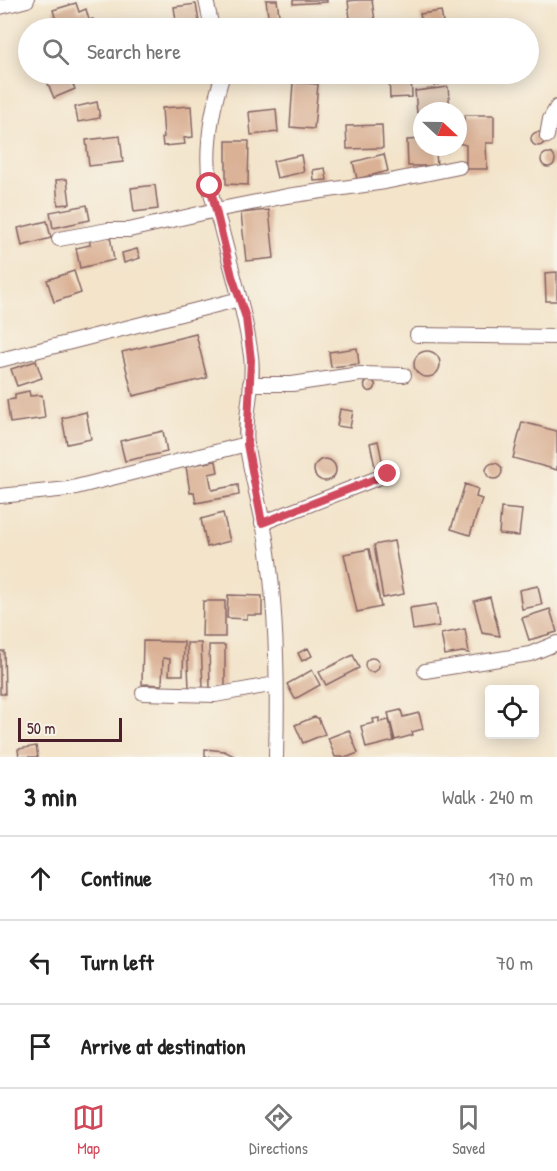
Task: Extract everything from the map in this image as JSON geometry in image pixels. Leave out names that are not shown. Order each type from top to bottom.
[{"type":"street","points":[[0,7],[27,0]]},
{"type":"street","points":[[206,0],[210,18]]},
{"type":"street","points":[[218,84],[208,145],[210,186],[246,318],[251,360],[247,444],[267,542],[272,591],[277,645],[276,757]]},
{"type":"street","points":[[547,136],[550,119],[557,107]]},
{"type":"street","points":[[59,239],[108,230],[129,230],[287,196],[385,183],[459,167]]},
{"type":"street","points":[[0,360],[240,299]]},
{"type":"street","points":[[417,335],[557,337]]},
{"type":"street","points":[[250,384],[292,384],[360,374],[404,375]]},
{"type":"street","points":[[0,496],[68,489],[247,444]]},
{"type":"street","points":[[262,523],[388,474]]},
{"type":"street","points":[[425,671],[530,654],[557,643]]},
{"type":"street","points":[[143,693],[215,695],[276,684]]},
{"type":"building","points":[[266,0],[277,0],[279,18],[268,18]]},
{"type":"building","points":[[293,0],[327,0],[327,2],[293,4]]},
{"type":"building","points":[[372,0],[375,18],[350,18],[348,1]]},
{"type":"building","points":[[76,3],[79,12],[86,9],[88,18],[53,18],[55,17],[53,10]]},
{"type":"building","points":[[196,4],[198,18],[176,18],[174,7]]},
{"type":"building","points":[[441,11],[442,18],[421,18],[420,14]]},
{"type":"building","points":[[48,84],[73,84],[75,89],[54,98]]},
{"type":"building","points":[[293,84],[318,84],[314,129],[290,127]]},
{"type":"building","points":[[389,84],[411,84],[412,97],[390,98]]},
{"type":"building","points":[[448,87],[449,102],[416,102],[415,91]]},
{"type":"building","points":[[97,102],[100,118],[78,122],[75,107]]},
{"type":"building","points":[[191,106],[193,137],[184,138],[185,144],[163,146],[162,108]]},
{"type":"building","points":[[276,109],[278,132],[251,135],[249,112]]},
{"type":"building","points":[[467,115],[494,115],[494,143],[486,143],[487,169],[466,169]]},
{"type":"building","points":[[382,125],[383,148],[347,149],[346,126]]},
{"type":"building","points":[[538,132],[543,134],[545,139],[543,144],[538,146],[533,144],[531,139],[533,134]]},
{"type":"building","points":[[120,136],[123,162],[89,166],[86,140]]},
{"type":"building","points":[[407,140],[413,140],[413,156],[436,156],[437,166],[408,166]]},
{"type":"building","points":[[226,141],[249,141],[248,185],[226,184]]},
{"type":"building","points":[[548,153],[553,155],[555,160],[553,165],[548,167],[543,165],[541,160],[543,155]]},
{"type":"building","points":[[384,154],[388,171],[357,179],[353,162]]},
{"type":"building","points":[[301,155],[304,172],[277,178],[273,161]]},
{"type":"building","points":[[325,168],[327,180],[314,181],[313,170]]},
{"type":"building","points":[[67,179],[70,204],[58,205],[56,180]]},
{"type":"building","points":[[155,185],[158,209],[134,212],[131,188]]},
{"type":"building","points":[[87,205],[90,220],[53,228],[50,212]]},
{"type":"building","points":[[269,210],[274,258],[246,261],[241,213]]},
{"type":"building","points":[[47,221],[51,238],[22,246],[18,228]]},
{"type":"building","points":[[110,236],[114,260],[80,268],[76,248],[90,245],[90,240]]},
{"type":"building","points":[[137,249],[140,258],[124,263],[122,253]]},
{"type":"building","points":[[74,271],[81,293],[54,302],[47,280]]},
{"type":"building","points":[[557,272],[557,301],[546,301],[545,273]]},
{"type":"building","points":[[196,334],[207,378],[133,396],[122,352]]},
{"type":"building","points":[[357,348],[359,364],[331,367],[329,352]]},
{"type":"building","points":[[427,351],[436,355],[440,364],[436,373],[427,377],[418,373],[414,364],[418,355]]},
{"type":"building","points":[[36,361],[42,378],[17,386],[11,369]]},
{"type":"building","points":[[370,380],[376,386],[370,392],[364,386]]},
{"type":"building","points":[[29,391],[30,396],[42,395],[45,418],[10,423],[7,400],[15,399],[15,394]]},
{"type":"building","points":[[340,409],[353,411],[350,428],[337,426]]},
{"type":"building","points":[[86,412],[91,439],[67,444],[62,418]]},
{"type":"building","points":[[522,422],[557,431],[557,470],[513,458]]},
{"type":"building","points":[[163,431],[167,452],[125,461],[120,441]]},
{"type":"building","points":[[378,441],[383,465],[375,467],[370,443]]},
{"type":"building","points":[[325,459],[333,462],[336,470],[333,478],[325,481],[317,478],[314,470],[317,462]]},
{"type":"building","points":[[216,461],[218,472],[209,474],[212,490],[238,485],[239,495],[196,503],[194,492],[190,493],[186,466]]},
{"type":"building","points":[[494,463],[502,471],[494,479],[486,471]]},
{"type":"building","points":[[465,484],[478,489],[476,497],[482,499],[470,535],[451,529]]},
{"type":"building","points":[[501,508],[522,510],[519,536],[499,534]]},
{"type":"building","points":[[223,513],[230,541],[207,547],[201,519]]},
{"type":"building","points":[[394,541],[404,594],[383,598],[374,545]]},
{"type":"building","points":[[369,549],[381,607],[357,612],[344,554]]},
{"type":"building","points":[[538,586],[542,605],[522,609],[519,590]]},
{"type":"building","points":[[228,595],[262,596],[262,615],[247,615],[247,619],[227,618]]},
{"type":"building","points":[[490,597],[500,636],[482,633],[474,601]]},
{"type":"building","points":[[203,601],[225,601],[225,637],[202,637]]},
{"type":"building","points":[[436,604],[439,626],[413,630],[410,608]]},
{"type":"building","points":[[550,609],[557,632],[529,640],[522,618]]},
{"type":"building","points":[[465,629],[469,653],[445,655],[441,634]]},
{"type":"building","points":[[143,641],[184,642],[183,675],[169,675],[170,659],[163,658],[162,685],[142,684]]},
{"type":"building","points":[[187,643],[201,643],[203,688],[189,688]]},
{"type":"building","points":[[209,645],[225,645],[225,687],[210,688]]},
{"type":"building","points":[[308,648],[312,656],[302,661],[298,653]]},
{"type":"building","points":[[0,651],[4,651],[5,694],[0,694]]},
{"type":"building","points":[[353,655],[359,668],[326,685],[319,672]]},
{"type":"building","points":[[369,658],[375,658],[379,665],[375,672],[369,672],[365,668],[365,662]]},
{"type":"building","points":[[312,670],[320,685],[295,699],[287,684]]},
{"type":"building","points":[[401,710],[403,717],[419,713],[423,729],[412,732],[413,735],[395,740],[388,713]]},
{"type":"building","points":[[314,717],[318,718],[325,734],[303,743],[295,725]]},
{"type":"building","points":[[379,718],[379,722],[389,720],[394,741],[366,748],[361,726],[374,723],[373,719]]},
{"type":"building","points":[[349,730],[358,753],[348,757],[335,757],[328,738]]},
{"type":"building","points":[[36,746],[38,757],[19,757],[18,749]]},
{"type":"building","points":[[205,749],[224,751],[236,757],[205,757]]},
{"type":"route","points":[[210,186],[232,276],[246,318],[251,360],[247,444],[262,523],[388,474]]}]
